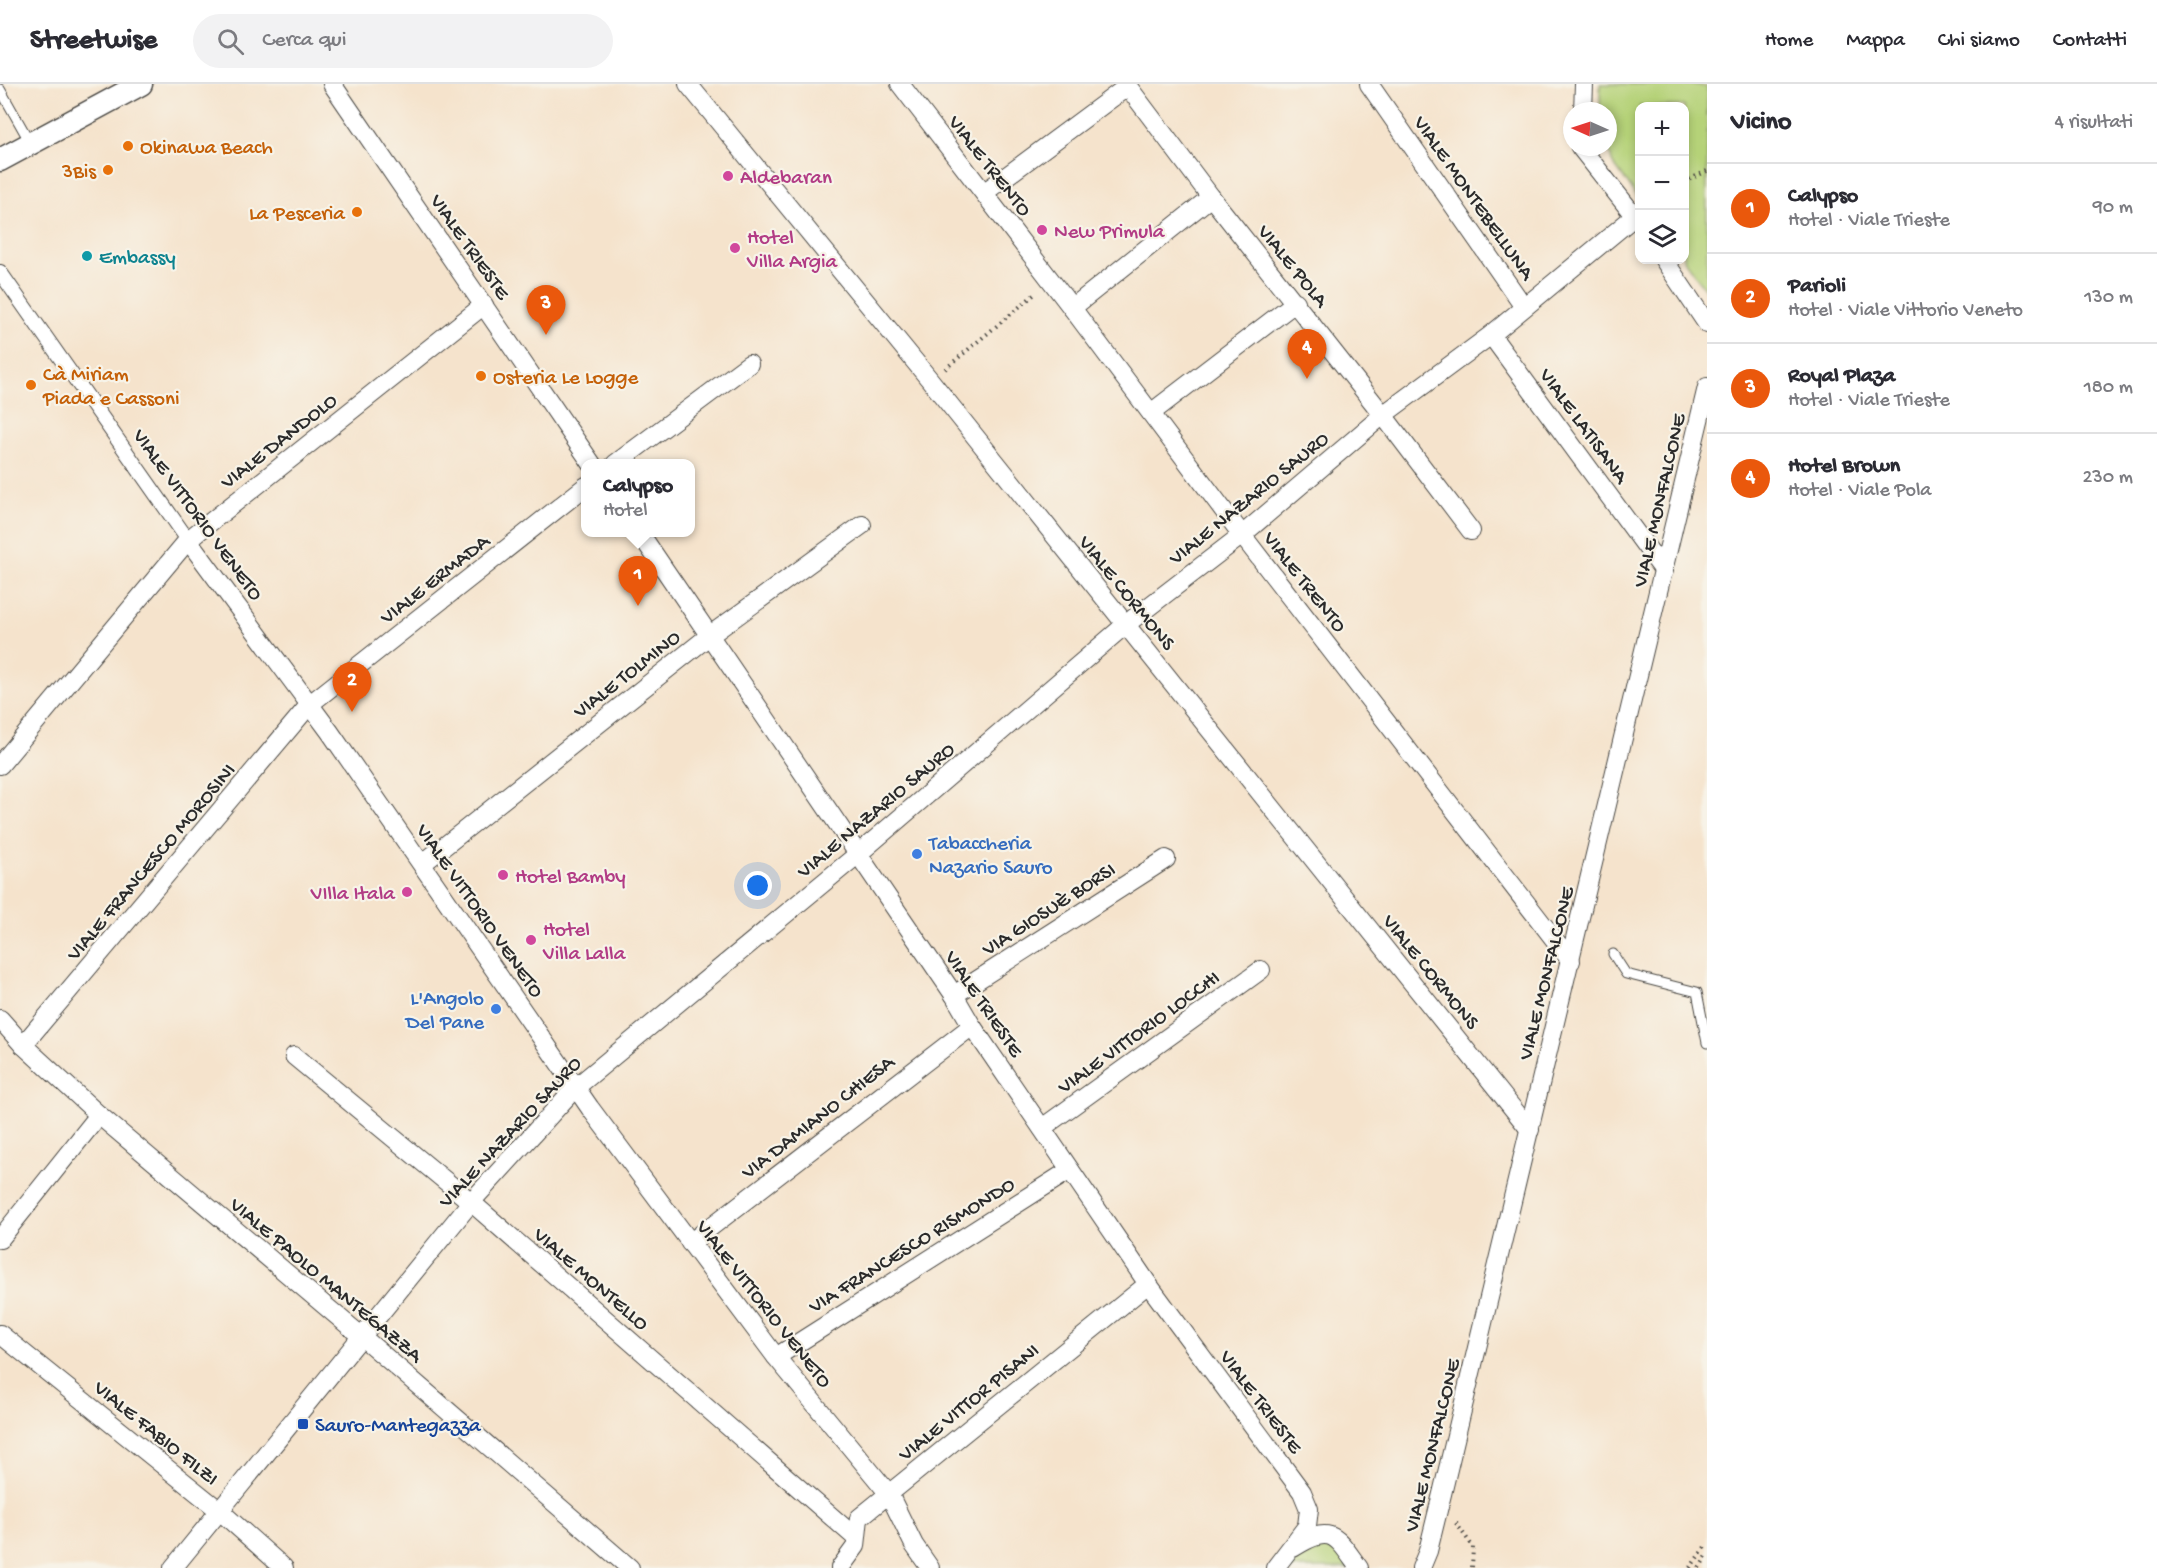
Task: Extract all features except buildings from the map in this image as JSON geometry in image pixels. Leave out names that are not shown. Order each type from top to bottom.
[{"type":"street","points":[[0,160],[141,84]]},
{"type":"street","name":"VIALE TRIESTE","points":[[332,84],[589,459]]},
{"type":"street","name":"VIALE CORMONS","points":[[688,84],[930,380],[1530,1130]]},
{"type":"street","name":"VIALE TRENTO","points":[[900,84],[985,192],[1242,535],[1571,961]]},
{"type":"street","name":"VIALE MONTEBELLUNA","points":[[1369,84],[1524,307]]},
{"type":"street","points":[[1583,102],[1584,84]]},
{"type":"street","points":[[985,192],[1127,85]]},
{"type":"street","name":"VIALE POLA","points":[[1127,85],[1211,197],[1296,302],[1471,531]]},
{"type":"street","points":[[1587,156],[1635,216]]},
{"type":"street","points":[[1072,308],[1211,197]]},
{"type":"street","name":"VIALE NAZARIO SAURO","points":[[173,1568],[471,1202],[576,1088],[857,855],[1125,625],[1242,535],[1383,415],[1491,335],[1635,221]]},
{"type":"street","points":[[1667,264],[1707,324]]},
{"type":"street","name":"VIALE VITTORIO VENETO","points":[[0,272],[188,540],[310,704],[576,1088],[776,1357],[889,1494],[914,1545],[930,1568]]},
{"type":"street","points":[[1151,413],[1296,302]]},
{"type":"street","name":"VIALE DANDOLO","points":[[0,765],[188,540],[484,304]]},
{"type":"street","name":"VIALE LATISANA","points":[[1491,335],[1664,571]]},
{"type":"street","points":[[622,459],[748,364]]},
{"type":"street","name":"VIALE MONFALCONE","points":[[1421,1568],[1428,1551],[1597,862],[1707,387]]},
{"type":"street","name":"VIALE ERMADA","points":[[310,704],[581,489]]},
{"type":"street","name":"VIALE TOLMINO","points":[[422,864],[709,636],[862,525]]},
{"type":"street","name":"VIALE TRIESTE","points":[[642,537],[1148,1284],[1302,1492],[1309,1509],[1307,1526],[1286,1552]]},
{"type":"street","name":"VIALE FRANCESCO MOROSINI","points":[[23,1045],[310,704]]},
{"type":"street","name":"VIA GIOSUÈ BORSI","points":[[954,995],[1166,859]]},
{"type":"street","name":"VIALE VITTORIO LOCCHI","points":[[1042,1128],[1261,970]]},
{"type":"street","name":"VIALE PAOLO MANTEGAZZA","points":[[0,1019],[23,1045],[99,1115],[361,1336],[630,1568]]},
{"type":"street","name":"VIA DAMIANO CHIESA","points":[[690,1243],[972,1026]]},
{"type":"street","name":"VIALE MONTELLO","points":[[294,1056],[471,1202],[856,1538]]},
{"type":"street","points":[[0,1239],[99,1115]]},
{"type":"street","name":"VIA FRANCESCO RISMONDO","points":[[776,1357],[1070,1170]]},
{"type":"street","name":"VIALE VITTOR PISANI","points":[[840,1568],[856,1546],[860,1518],[1148,1284]]},
{"type":"street","name":"VIALE FABIO FILZI","points":[[0,1334],[220,1511],[284,1568]]},
{"type":"street","points":[[1275,1568],[1286,1552],[1307,1538],[1325,1534],[1338,1539],[1359,1568]]},
{"type":"lane","points":[[0,89],[31,144]]},
{"type":"lane","points":[[1613,954],[1626,974],[1697,992],[1707,1043]]},
{"type":"path","points":[[1689,180],[1707,171]]},
{"type":"path","points":[[930,380],[1051,280]]},
{"type":"path","points":[[1690,1568],[1707,1544]]},
{"type":"path","points":[[1472,1568],[1473,1551]]},
{"type":"path","points":[[1699,1568],[1707,1556]]},
{"type":"green space","points":[[1600,84],[1692,84],[1707,87],[1707,292],[1687,264],[1689,264],[1689,102],[1635,102],[1635,194],[1612,162],[1611,156],[1617,156],[1617,102],[1600,102]]},
{"type":"green space","points":[[1325,1541],[1335,1545],[1350,1568],[1283,1568],[1301,1550]]},
{"type":"place","name":"Okinawa Beach","points":[[128,146]]},
{"type":"place","name":"3Bis","points":[[108,170]]},
{"type":"place","name":"Aldebaran","points":[[728,176]]},
{"type":"place","name":"La Pesceria","points":[[357,212]]},
{"type":"place","name":"New Primula","points":[[1042,230]]},
{"type":"place","name":"Hotel Villa Argia","points":[[735,248]]},
{"type":"place","name":"Embassy","points":[[87,256]]},
{"type":"place","name":"Royal Plaza","points":[[546,335]]},
{"type":"place","name":"Osteria Le Logge","points":[[481,376]]},
{"type":"place","name":"Hotel Brown","points":[[1307,379]]},
{"type":"place","name":"Cà Miriam Piada e Cassoni","points":[[31,385]]},
{"type":"place","name":"Calypso","points":[[638,606]]},
{"type":"place","name":"Parioli","points":[[352,712]]},
{"type":"place","name":"Tabaccheria Nazario Sauro","points":[[917,854]]},
{"type":"place","name":"Hotel Bamby","points":[[503,875]]},
{"type":"place","name":"VIlla Itala","points":[[407,892]]},
{"type":"place","name":"Hotel Villa Lalla","points":[[531,940]]},
{"type":"place","name":"L'Angolo Del Pane","points":[[496,1009]]},
{"type":"place","name":"Sauro-Mantegazza","points":[[303,1424]]}]
